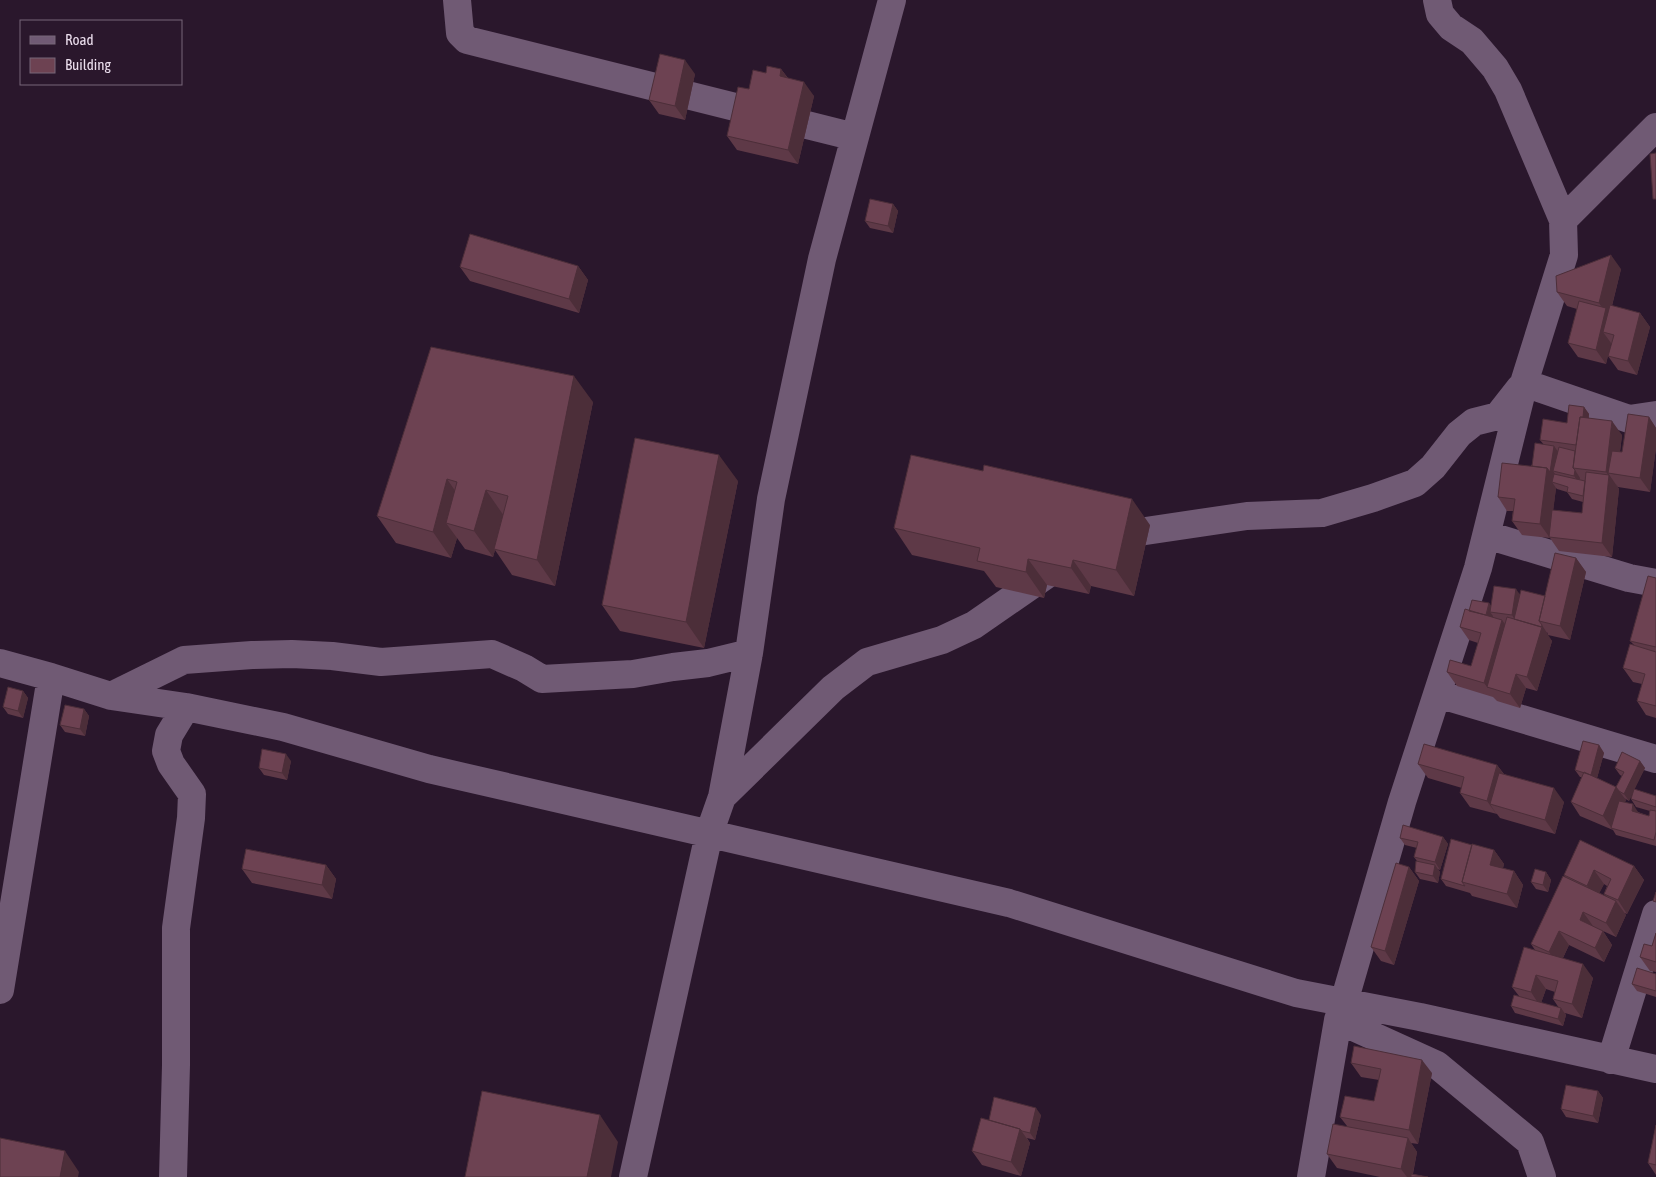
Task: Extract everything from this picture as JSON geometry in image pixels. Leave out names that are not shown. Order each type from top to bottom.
[{"type":"street","points":[[457,0],[460,33],[466,40],[855,137]]},
{"type":"street","points":[[632,1177],[709,834],[722,797],[749,653],[771,499],[822,259],[892,0]]},
{"type":"street","points":[[1311,1177],[1341,1011],[1402,802],[1478,568],[1524,383],[1564,255],[1563,220],[1508,90],[1495,68],[1472,41],[1451,27],[1440,14],[1437,0]]},
{"type":"street","points":[[1563,220],[1654,126]]},
{"type":"street","points":[[1524,383],[1629,419],[1656,415]]},
{"type":"street","points":[[722,797],[833,688],[867,662],[942,640],[974,625],[1081,551],[1114,535],[1247,516],[1322,512],[1373,498],[1415,483],[1433,467],[1459,434],[1474,422],[1498,416],[1524,383]]},
{"type":"street","points":[[1487,535],[1629,578],[1656,582]]},
{"type":"street","points":[[112,696],[184,660],[252,655],[332,656],[381,662],[492,654],[542,678],[633,674],[672,666],[708,663],[749,653]]},
{"type":"street","points":[[0,663],[112,696],[186,707],[283,727],[429,769],[1009,903],[1296,993],[1341,1011],[1437,1065],[1530,1142],[1542,1177]]},
{"type":"street","points":[[0,990],[51,677]]},
{"type":"street","points":[[1438,694],[1656,759]]},
{"type":"street","points":[[173,1177],[176,1065],[176,928],[191,818],[192,794],[171,764],[166,751],[170,735],[186,707]]},
{"type":"street","points":[[1611,1060],[1656,914]]},
{"type":"street","points":[[1341,1011],[1420,1017],[1656,1069]]},
{"type":"street","points":[[1523,1177],[1530,1142]]},
{"type":"building","points":[[660,54],[685,60],[675,106],[649,100]]},
{"type":"building","points":[[767,66],[781,69],[780,76],[804,82],[788,150],[727,136],[738,87],[749,89],[753,70],[766,73]]},
{"type":"building","points":[[1656,153],[1656,199],[1653,199],[1650,154]]},
{"type":"building","points":[[870,199],[893,204],[888,226],[865,221]]},
{"type":"building","points":[[470,234],[578,266],[569,299],[460,267]]},
{"type":"building","points":[[1611,255],[1599,303],[1557,292],[1556,276]]},
{"type":"building","points":[[1579,301],[1606,308],[1596,350],[1568,343]]},
{"type":"building","points":[[1610,305],[1640,313],[1628,361],[1608,356],[1614,335],[1603,332]]},
{"type":"building","points":[[431,347],[574,376],[537,560],[494,549],[508,496],[486,490],[474,531],[446,523],[457,482],[447,479],[433,532],[377,516]]},
{"type":"building","points":[[1569,405],[1584,407],[1583,417],[1580,417],[1576,445],[1540,440],[1543,419],[1567,423]]},
{"type":"building","points":[[1628,414],[1649,417],[1640,478],[1608,473],[1612,451],[1622,452]]},
{"type":"building","points":[[1580,417],[1612,421],[1606,472],[1573,468]]},
{"type":"building","points":[[635,438],[719,455],[686,622],[602,605]]},
{"type":"building","points":[[1535,443],[1554,446],[1550,472],[1547,468],[1532,466]]},
{"type":"building","points":[[1559,447],[1575,451],[1574,476],[1553,471]]},
{"type":"building","points":[[911,455],[983,471],[984,465],[1132,499],[1116,570],[1073,560],[1071,568],[1028,559],[1026,572],[977,561],[980,548],[894,528]]},
{"type":"building","points":[[1502,463],[1547,468],[1540,524],[1512,521],[1515,499],[1498,497]]},
{"type":"building","points":[[1586,472],[1609,475],[1602,543],[1549,537],[1552,510],[1582,513]]},
{"type":"building","points":[[1554,474],[1585,481],[1583,496],[1567,492],[1568,487],[1552,482]]},
{"type":"building","points":[[1555,553],[1576,558],[1560,626],[1539,621]]},
{"type":"building","points":[[1648,576],[1656,578],[1656,647],[1630,641]]},
{"type":"building","points":[[1494,586],[1516,589],[1512,615],[1490,612]]},
{"type":"building","points":[[1521,590],[1545,596],[1539,621],[1542,625],[1541,627],[1514,619]]},
{"type":"building","points":[[1472,600],[1489,603],[1486,615],[1469,611]]},
{"type":"building","points":[[1465,609],[1502,620],[1484,683],[1447,672],[1450,660],[1471,666],[1481,633],[1460,627]]},
{"type":"building","points":[[1507,617],[1542,627],[1527,677],[1516,674],[1510,694],[1487,687]]},
{"type":"building","points":[[1630,644],[1656,652],[1656,706],[1637,701],[1645,674],[1623,668]]},
{"type":"building","points":[[8,687],[23,691],[18,711],[3,707]]},
{"type":"building","points":[[65,705],[84,709],[80,729],[60,725]]},
{"type":"building","points":[[1583,741],[1599,745],[1591,775],[1575,770]]},
{"type":"building","points":[[1424,744],[1497,765],[1487,801],[1460,793],[1464,777],[1418,764]]},
{"type":"building","points":[[262,749],[286,754],[282,773],[259,768]]},
{"type":"building","points":[[1622,752],[1640,761],[1624,794],[1616,787],[1624,772],[1615,768]]},
{"type":"building","points":[[1584,772],[1616,787],[1603,816],[1571,802]]},
{"type":"building","points":[[1499,773],[1554,788],[1545,820],[1490,804]]},
{"type":"building","points":[[1634,789],[1656,796],[1656,807],[1631,799]]},
{"type":"building","points":[[1619,801],[1633,804],[1632,811],[1649,816],[1650,810],[1656,811],[1654,840],[1611,828]]},
{"type":"building","points":[[1403,825],[1443,837],[1435,862],[1414,857],[1418,842],[1400,838]]},
{"type":"building","points":[[1451,839],[1472,845],[1462,882],[1465,886],[1441,879]]},
{"type":"building","points":[[1580,840],[1634,866],[1618,900],[1604,894],[1611,879],[1594,870],[1587,886],[1564,875]]},
{"type":"building","points":[[1472,844],[1494,850],[1490,865],[1514,871],[1507,894],[1462,882]]},
{"type":"building","points":[[246,849],[326,865],[322,885],[242,869]]},
{"type":"building","points":[[1416,861],[1435,865],[1433,876],[1415,872]]},
{"type":"building","points":[[1396,863],[1409,867],[1385,951],[1371,947]]},
{"type":"building","points":[[1535,869],[1546,872],[1543,885],[1531,882]]},
{"type":"building","points":[[1563,876],[1616,901],[1606,923],[1583,912],[1580,920],[1603,931],[1595,948],[1559,931],[1549,952],[1531,944]]},
{"type":"building","points":[[1656,933],[1656,962],[1640,957],[1644,944],[1652,946]]},
{"type":"building","points":[[1524,947],[1583,964],[1572,1004],[1553,999],[1558,981],[1536,975],[1531,992],[1512,987]]},
{"type":"building","points":[[1637,968],[1656,974],[1656,991],[1632,984]]},
{"type":"building","points":[[1514,995],[1561,1008],[1558,1019],[1511,1006]]},
{"type":"building","points":[[1354,1046],[1422,1060],[1409,1130],[1340,1117],[1345,1096],[1374,1101],[1381,1069],[1351,1063]]},
{"type":"building","points":[[1566,1085],[1598,1091],[1593,1116],[1561,1109]]},
{"type":"building","points":[[482,1091],[600,1115],[587,1177],[465,1177]]},
{"type":"building","points":[[994,1097],[1036,1108],[1030,1133],[989,1120]]},
{"type":"building","points":[[981,1118],[1020,1129],[1011,1162],[972,1151]]},
{"type":"building","points":[[1333,1124],[1408,1138],[1401,1169],[1327,1154]]},
{"type":"building","points":[[1656,1125],[1656,1165],[1648,1163]]},
{"type":"building","points":[[0,1138],[65,1151],[60,1177],[0,1177]]},
{"type":"building","points":[[1411,1174],[1428,1177],[1411,1177]]}]
